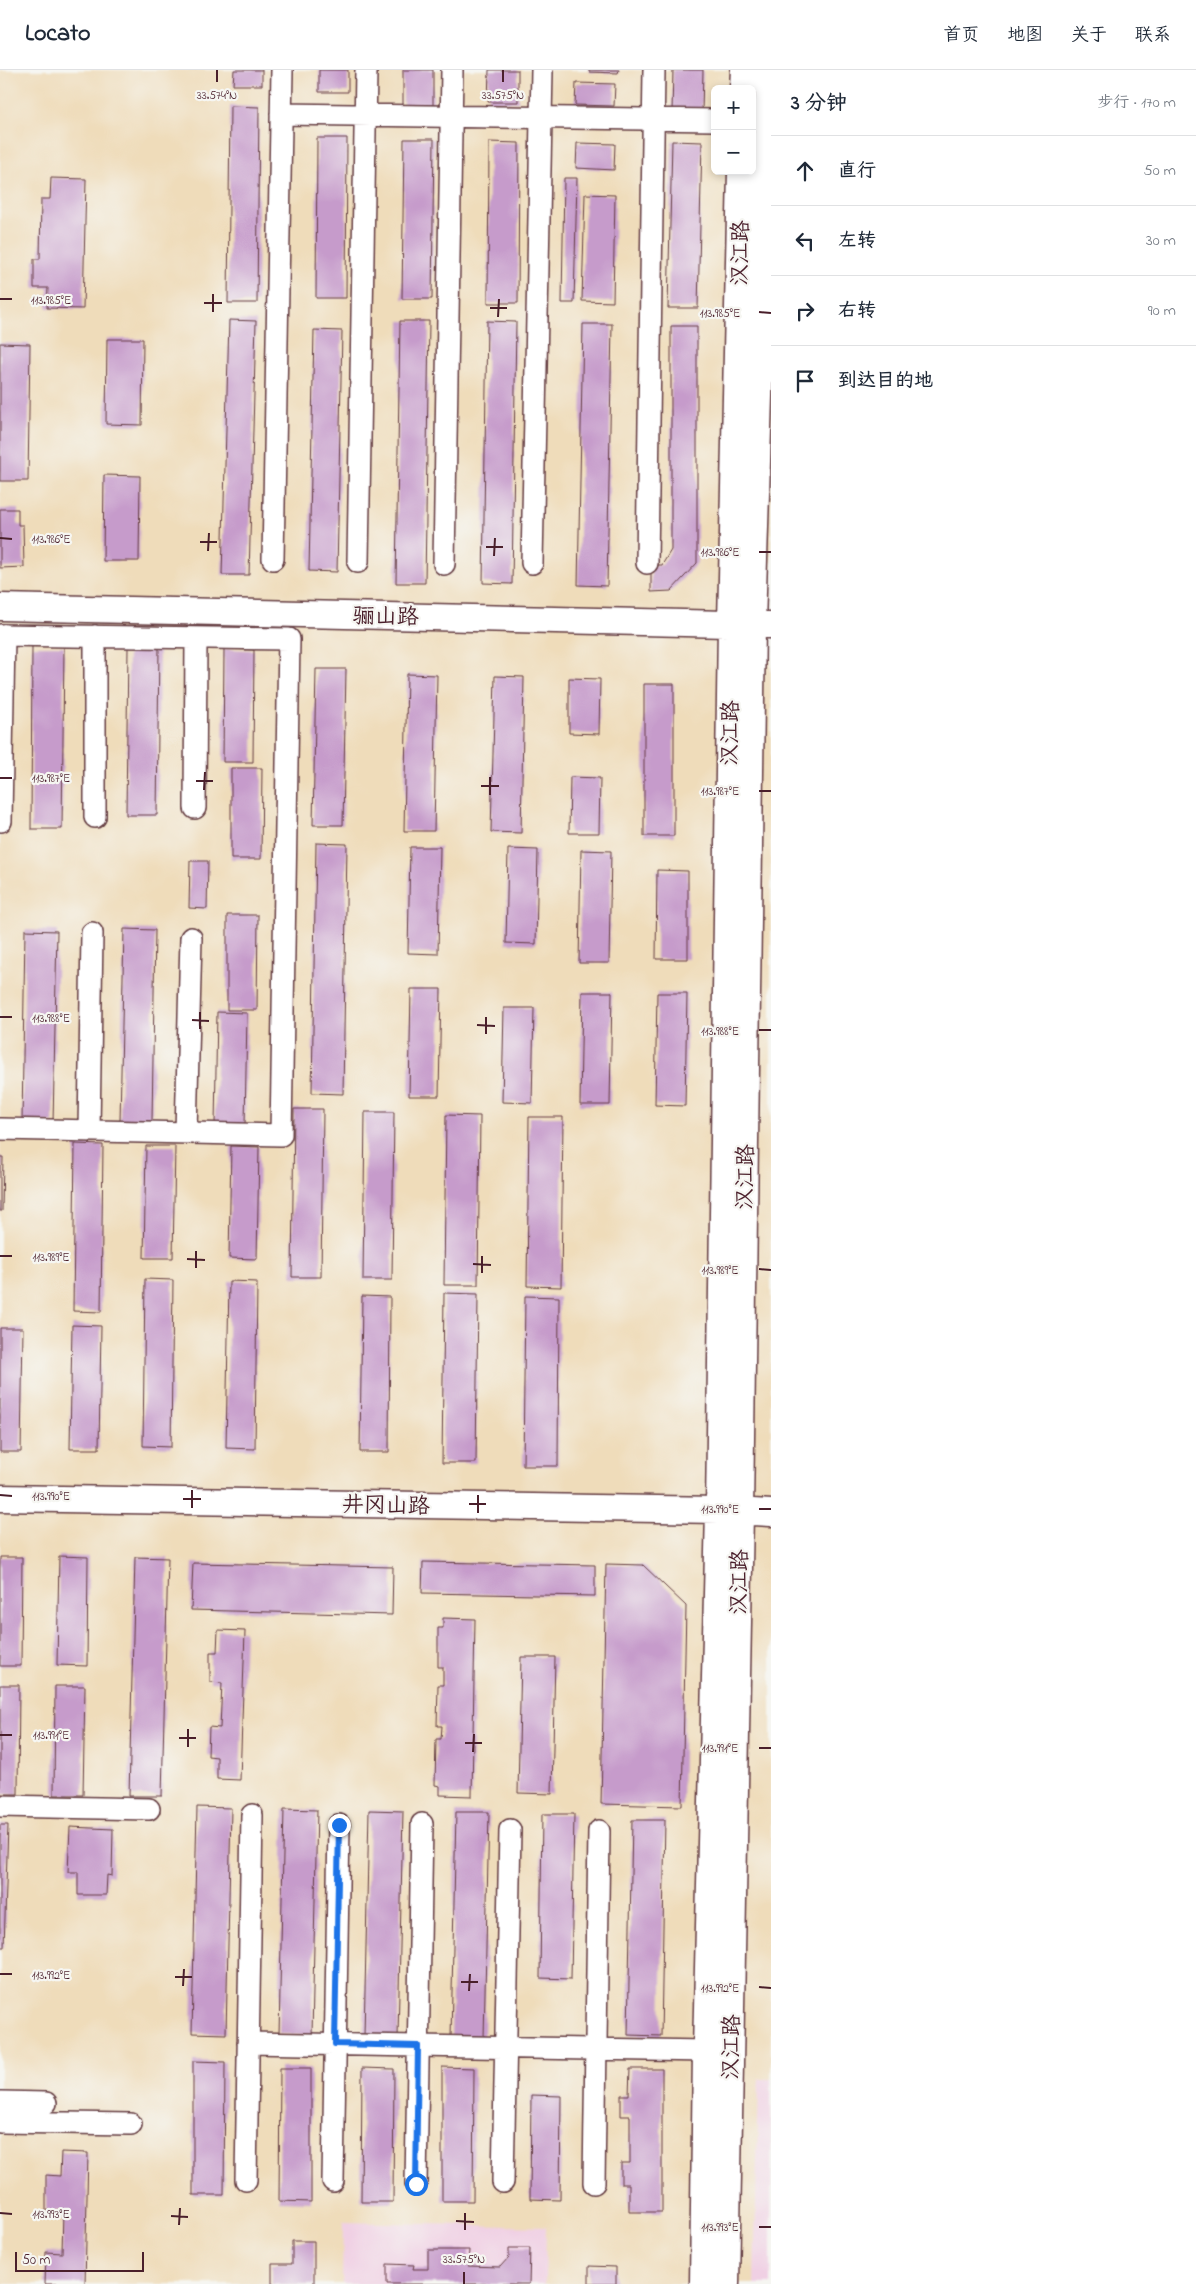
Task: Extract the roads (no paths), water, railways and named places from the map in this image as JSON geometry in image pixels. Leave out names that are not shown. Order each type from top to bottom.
[{"type":"street","points":[[273,559],[282,70]]},
{"type":"street","points":[[358,562],[366,70]]},
{"type":"street","points":[[444,564],[452,70]]},
{"type":"street","points":[[532,563],[542,70]]},
{"type":"street","points":[[646,562],[654,70]]},
{"type":"street","points":[[743,85],[744,70]]},
{"type":"street","name":"汉江路","points":[[703,2284],[706,2050],[729,1511],[751,624],[760,122],[769,70]]},
{"type":"street","points":[[281,114],[711,120]]},
{"type":"street","name":"汉江路","points":[[741,175],[751,624]]},
{"type":"street","name":"骊山路","points":[[0,607],[751,624]]},
{"type":"street","points":[[0,821],[2,635],[289,639],[281,1134],[0,1129]]},
{"type":"street","points":[[95,817],[96,636]]},
{"type":"street","points":[[195,808],[196,638]]},
{"type":"street","points":[[89,1131],[92,933]]},
{"type":"street","points":[[186,1132],[191,938]]},
{"type":"street","name":"井冈山路","points":[[0,1498],[771,1513]]},
{"type":"street","name":"汉江路","points":[[726,2284],[729,1511]]},
{"type":"street","points":[[0,1806],[149,1809]]},
{"type":"street","points":[[246,2180],[252,1815]]},
{"type":"street","points":[[416,2184],[422,1824]]},
{"type":"street","points":[[333,2181],[339,1825]]},
{"type":"street","points":[[503,2182],[510,1830]]},
{"type":"street","points":[[594,2183],[599,1831]]},
{"type":"street","points":[[248,2043],[706,2050]]},
{"type":"street","points":[[0,2102],[46,2103]]},
{"type":"street","points":[[0,2122],[131,2124]]}]
